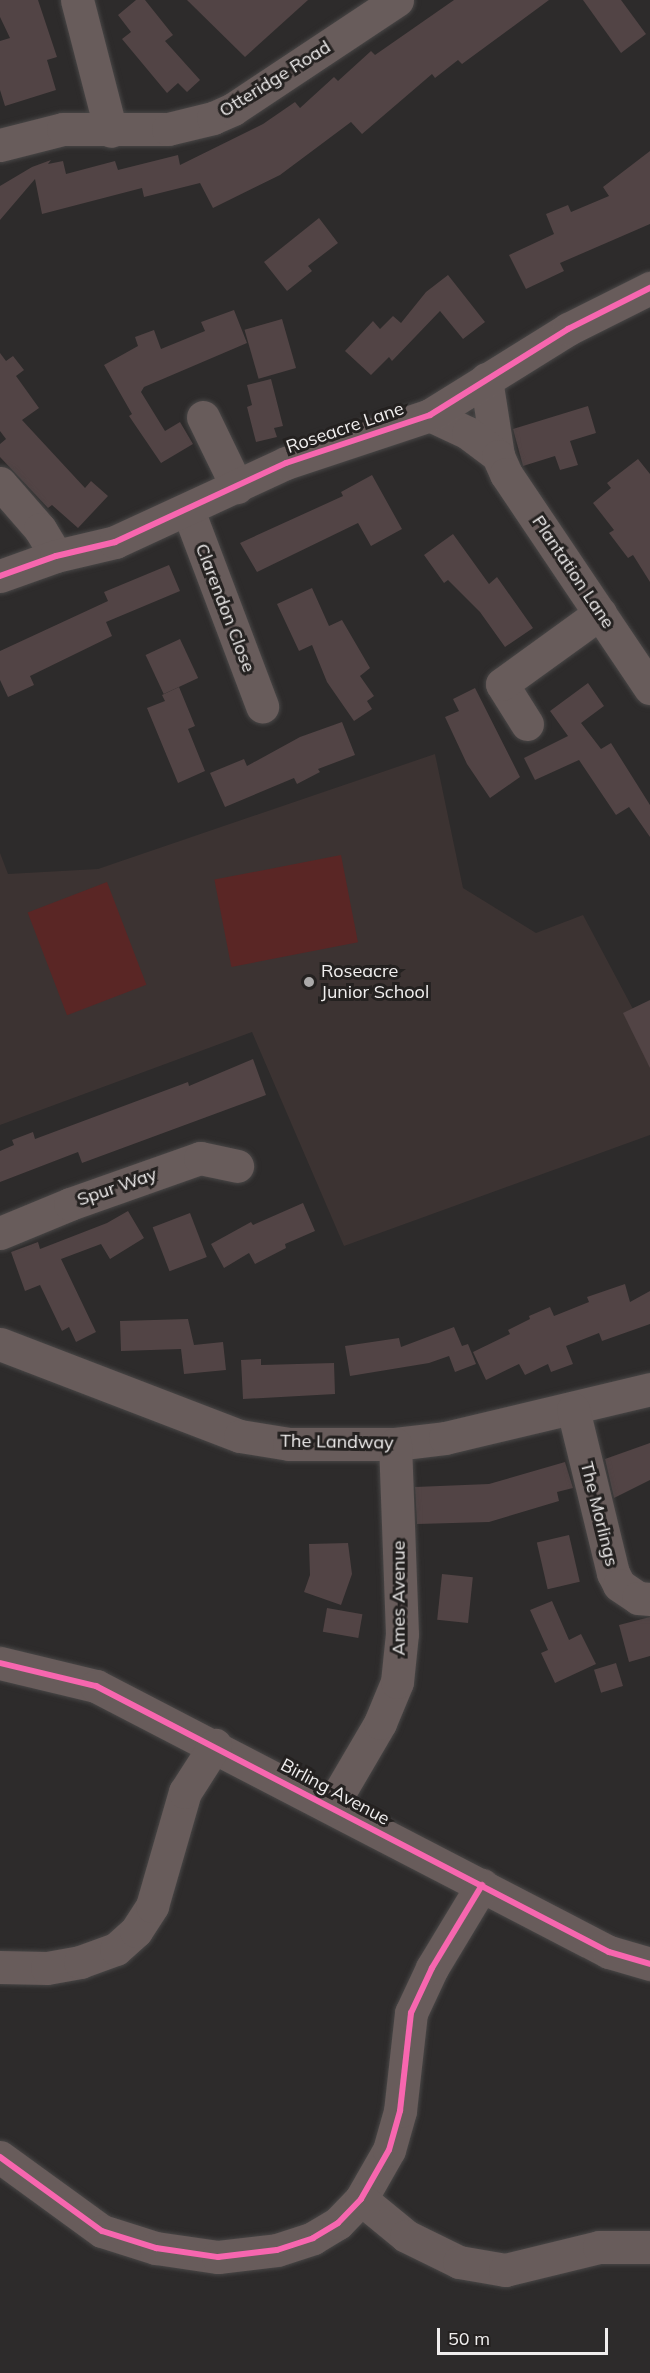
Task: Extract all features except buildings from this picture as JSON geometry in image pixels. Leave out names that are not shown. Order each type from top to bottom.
[{"type":"street","points":[[77,0],[111,130]]},
{"type":"street","name":"Otteridge Road","points":[[0,145],[63,129],[168,129],[233,109],[397,0]]},
{"type":"street","name":"Roseacre Lane","points":[[0,576],[56,556],[115,542],[325,448],[365,439],[430,415],[568,329],[650,288]]},
{"type":"street","name":"Plantation Lane","points":[[486,379],[498,456],[506,474],[650,688]]},
{"type":"street","name":"Plantation Lane","points":[[430,415],[468,433],[498,456]]},
{"type":"street","points":[[202,417],[237,487]]},
{"type":"street","points":[[0,483],[40,529],[56,556]]},
{"type":"street","name":"Clarendon Close","points":[[188,510],[262,706]]},
{"type":"street","points":[[527,724],[502,684],[600,613]]},
{"type":"street","name":"Spur Way","points":[[0,1233],[70,1204],[200,1158],[237,1166]]},
{"type":"street","name":"The Landway","points":[[0,1344],[240,1436],[289,1444],[396,1444],[498,1428],[650,1389]]},
{"type":"street","name":"The Morlings","points":[[573,1409],[613,1572],[619,1585],[638,1598],[650,1599]]},
{"type":"street","name":"Ames Avenue","points":[[331,1807],[381,1723],[397,1682],[402,1634],[396,1444]]},
{"type":"street","name":"Birling Avenue","points":[[0,1663],[96,1686],[215,1745],[609,1952],[650,1964]]},
{"type":"street","points":[[0,1967],[47,1968],[80,1962],[116,1949],[136,1931],[152,1906],[185,1791],[215,1745]]},
{"type":"street","points":[[0,2157],[102,2230],[156,2248],[218,2257],[277,2250],[313,2238],[338,2223],[361,2199],[389,2150],[400,2111],[411,2013],[432,1968],[482,1885]]},
{"type":"street","points":[[361,2199],[406,2236],[470,2264],[505,2270],[599,2247],[650,2247]]},
{"type":"shaded area","name":"Roseacre Junior School","points":[[435,754],[463,888],[536,933],[583,915],[650,1041],[650,1135],[344,1246],[252,1032],[0,1125],[0,853],[8,874],[98,869]]},
{"type":"shaded area","points":[[341,855],[358,942],[231,967],[214,880]]},
{"type":"shaded area","points":[[107,882],[146,985],[67,1015],[28,912]]},
{"type":"cycle path","points":[[0,576],[56,556],[115,542],[286,463],[430,415],[568,329],[650,288]]},
{"type":"cycle path","points":[[0,1663],[96,1686],[609,1952],[650,1964]]},
{"type":"cycle path","points":[[0,2157],[102,2231],[156,2248],[218,2257],[277,2250],[313,2238],[338,2223],[361,2199],[389,2150],[400,2111],[411,2013],[432,1968],[482,1885]]},
{"type":"place","name":"Roseacre Junior School","points":[[309,982]]}]
